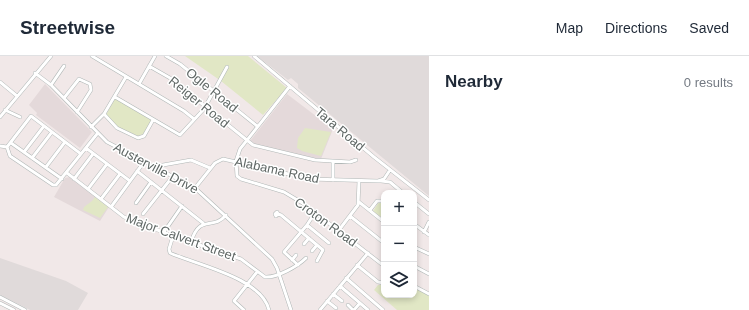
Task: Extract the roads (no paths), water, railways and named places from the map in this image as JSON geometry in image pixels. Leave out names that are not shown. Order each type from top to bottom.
[{"type":"street","points":[[0,117],[35,73],[51,56]]},
{"type":"street","points":[[92,56],[184,111],[194,120]]},
{"type":"street","points":[[139,84],[155,56]]},
{"type":"street","name":"Ogle Road","points":[[166,56],[180,64],[257,126]]},
{"type":"street","name":"Tara Road","points":[[254,56],[390,170],[429,200]]},
{"type":"street","points":[[51,85],[64,66]]},
{"type":"street","name":"Reiger Road","points":[[149,66],[170,78],[246,140],[256,146],[312,160],[333,162],[351,162],[356,160]]},
{"type":"street","points":[[115,97],[180,135],[205,106],[227,67]]},
{"type":"street","name":"Austerville Drive","points":[[35,73],[51,85],[97,134],[116,148],[195,188],[226,215],[270,256],[280,274],[291,310]]},
{"type":"street","points":[[91,127],[104,114],[126,77]]},
{"type":"street","points":[[64,98],[79,79],[90,84],[91,90],[77,112]]},
{"type":"street","points":[[0,82],[17,96]]},
{"type":"street","points":[[236,162],[239,151],[246,140],[290,86]]},
{"type":"street","points":[[5,110],[20,117]]},
{"type":"street","points":[[104,114],[117,128],[138,138],[144,136],[153,120]]},
{"type":"street","points":[[7,148],[32,116],[81,154]]},
{"type":"street","points":[[24,152],[44,126]]},
{"type":"street","points":[[32,158],[52,132]]},
{"type":"street","points":[[7,148],[10,156],[56,186],[97,134]]},
{"type":"street","points":[[46,167],[65,142]]},
{"type":"street","points":[[11,143],[62,179]]},
{"type":"street","points":[[0,146],[7,148]]},
{"type":"street","points":[[86,148],[130,181]]},
{"type":"street","points":[[74,178],[93,154]]},
{"type":"street","points":[[158,169],[163,165],[191,160],[210,168],[195,188]]},
{"type":"street","name":"Alabama Road","points":[[210,168],[220,160],[236,162],[310,179],[380,181]]},
{"type":"street","points":[[110,206],[144,162]]},
{"type":"street","name":"Croton Road","points":[[236,162],[236,174],[241,179],[284,192],[316,211],[381,264]]},
{"type":"street","points":[[333,162],[333,180]]},
{"type":"street","points":[[88,189],[107,164]]},
{"type":"street","points":[[380,181],[390,170]]},
{"type":"street","points":[[137,172],[204,223]]},
{"type":"street","name":"Major Calvert Street","points":[[67,173],[126,218],[243,260],[257,272],[268,278],[280,274]]},
{"type":"street","points":[[101,200],[120,174]]},
{"type":"street","points":[[143,214],[173,176]]},
{"type":"street","points":[[339,230],[359,202],[359,181]]},
{"type":"street","points":[[380,181],[390,182],[399,190]]},
{"type":"street","points":[[136,203],[151,182]]},
{"type":"street","points":[[370,210],[377,201],[381,201]]},
{"type":"street","points":[[359,202],[381,219]]},
{"type":"street","points":[[417,204],[429,214]]},
{"type":"street","points":[[164,232],[182,206]]},
{"type":"street","points":[[298,265],[284,252],[307,225],[316,211]]},
{"type":"street","points":[[278,214],[324,251],[317,261]]},
{"type":"street","points":[[191,242],[195,231],[204,223],[220,221],[226,215]]},
{"type":"street","points":[[350,216],[381,241]]},
{"type":"street","points":[[424,232],[429,222]]},
{"type":"street","points":[[307,225],[329,243]]},
{"type":"street","points":[[416,226],[429,235]]},
{"type":"street","points":[[174,236],[169,249],[170,253],[235,277],[263,298],[270,310]]},
{"type":"street","points":[[304,244],[309,238]]},
{"type":"street","points":[[312,251],[317,244]]},
{"type":"street","points":[[417,248],[429,254]]},
{"type":"street","points":[[321,310],[368,253]]},
{"type":"street","points":[[292,267],[292,261],[296,255]]},
{"type":"street","points":[[280,274],[298,265],[306,258]]},
{"type":"street","points":[[357,265],[378,282],[381,282]]},
{"type":"street","points":[[417,268],[429,274]]},
{"type":"street","points":[[244,310],[234,302],[257,272]]},
{"type":"street","points":[[346,278],[383,310]]},
{"type":"street","points":[[340,286],[368,310]]},
{"type":"street","points":[[417,288],[429,294]]},
{"type":"street","points":[[333,294],[342,301]]},
{"type":"street","points":[[0,297],[22,309]]},
{"type":"street","points":[[327,301],[336,308]]},
{"type":"street","points":[[0,303],[14,310]]},
{"type":"street","points":[[348,305],[354,310],[360,303]]}]
